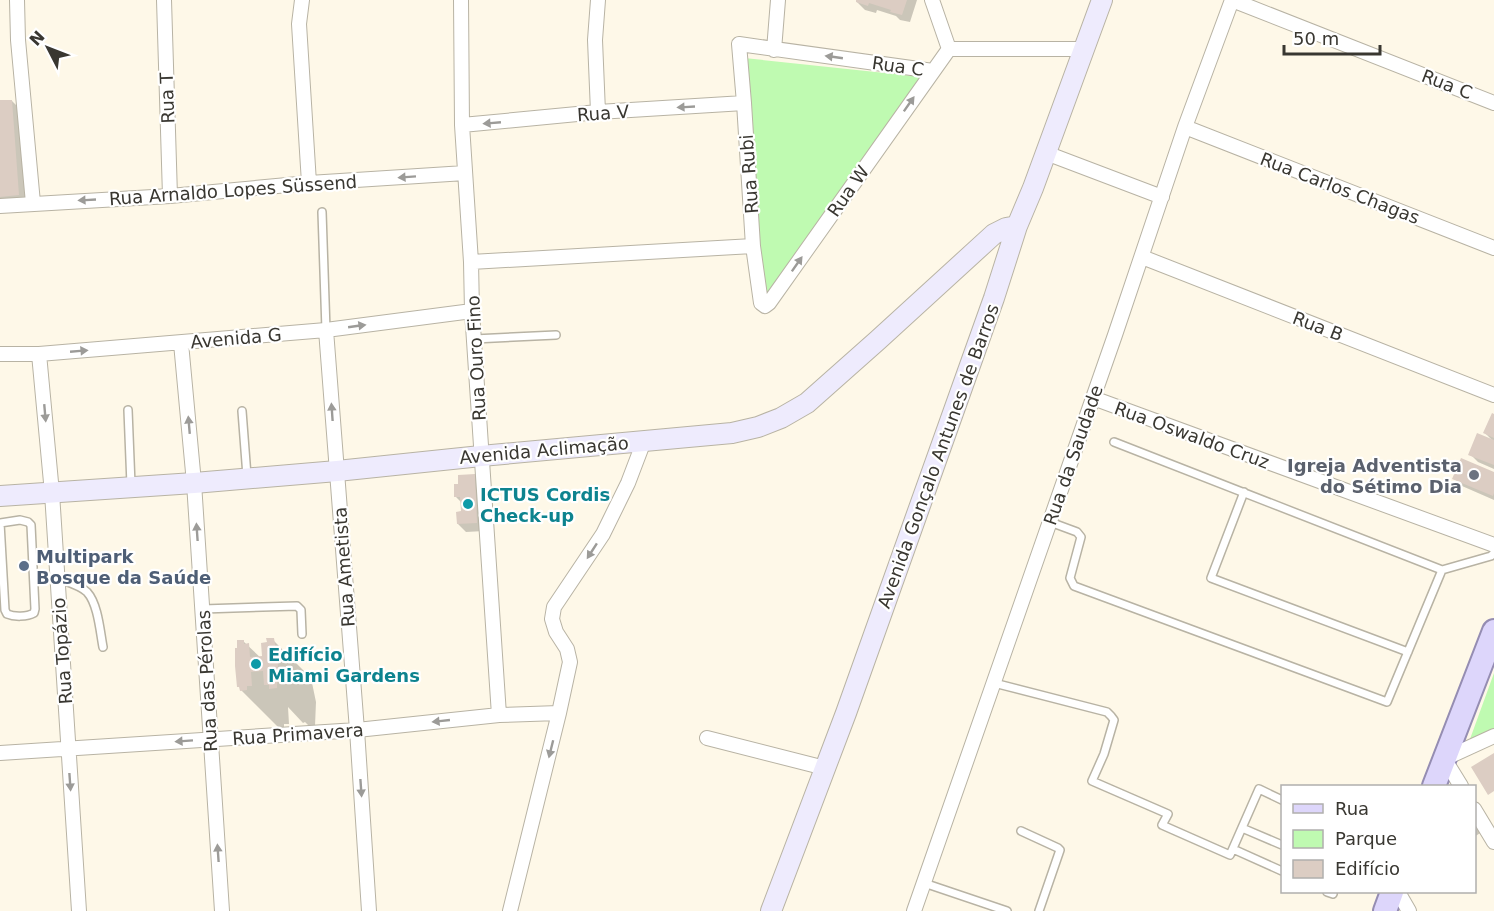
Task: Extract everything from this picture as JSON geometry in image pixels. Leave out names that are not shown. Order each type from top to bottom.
[{"type":"main road","points":[[1434,785],[1494,631]]},
{"type":"main road","points":[[1385,911],[1391,893]]},
{"type":"street","points":[[17,0],[18,40],[33,203]]},
{"type":"street","name":"Rua T","points":[[164,0],[170,196]]},
{"type":"street","points":[[302,0],[299,24],[309,183]]},
{"type":"street","name":"Rua Ouro Fino","points":[[461,0],[462,125],[499,715]]},
{"type":"street","points":[[598,0],[595,40],[598,112]]},
{"type":"street","points":[[774,50],[778,0]]},
{"type":"street","points":[[932,0],[949,49]]},
{"type":"street","name":"Avenida Gonçalo Antunes de Barros","points":[[771,911],[850,702],[994,298],[1017,226],[1102,0]]},
{"type":"street","name":"Rua C","points":[[1232,0],[1494,103]]},
{"type":"street","name":"Rua da Saudade","points":[[914,911],[1142,257],[1185,127],[1232,0]]},
{"type":"street","name":"Rua C","points":[[739,44],[933,71],[949,49],[1084,49]]},
{"type":"street","name":"Rua Rubi","points":[[739,44],[753,246],[761,303]]},
{"type":"street","name":"Rua W","points":[[761,303],[765,306],[769,303],[933,71]]},
{"type":"street","name":"Rua V","points":[[462,125],[598,112],[744,103]]},
{"type":"street","name":"Rua Carlos Chagas","points":[[1185,127],[1494,248]]},
{"type":"street","points":[[1046,153],[1162,197]]},
{"type":"street","name":"Rua Arnaldo Lopes Süssend","points":[[0,206],[170,196],[309,183],[465,173]]},
{"type":"street","name":"Avenida Aclimação","points":[[0,496],[337,471],[732,433],[758,427],[782,418],[807,403],[994,234],[1017,226]]},
{"type":"street","points":[[471,262],[753,246]]},
{"type":"street","name":"Rua B","points":[[1142,257],[1494,394]]},
{"type":"street","name":"Avenida G","points":[[0,354],[39,354],[326,330],[472,311]]},
{"type":"street","name":"Rua Ametista","points":[[326,330],[369,911]]},
{"type":"street","name":"Rua das Pérolas","points":[[182,343],[203,609],[222,911]]},
{"type":"street","name":"Rua Topázio","points":[[39,354],[52,493],[79,911]]},
{"type":"street","name":"Rua Oswaldo Cruz","points":[[1093,398],[1494,545]]},
{"type":"street","points":[[510,911],[560,713],[570,662],[567,648],[556,632],[552,619],[554,607],[603,534],[628,483],[644,441]]},
{"type":"street","name":"Rua Primavera","points":[[0,753],[357,730],[499,715],[560,713]]},
{"type":"street","points":[[1460,785],[1445,759],[1494,736]]},
{"type":"street","points":[[707,738],[825,768]]},
{"type":"street","points":[[1476,812],[1494,842]]},
{"type":"street","points":[[1399,893],[1409,911]]},
{"type":"lane","points":[[322,212],[326,330]]},
{"type":"lane","points":[[474,339],[556,335]]},
{"type":"lane","points":[[128,410],[131,487]]},
{"type":"lane","points":[[242,411],[248,478]]},
{"type":"lane","points":[[1114,442],[1442,570],[1491,556],[1494,553]]},
{"type":"lane","points":[[1244,492],[1211,578],[1408,652]]},
{"type":"lane","points":[[20,520],[31,525],[35,609],[30,615],[10,616],[5,610],[0,523],[20,520]]},
{"type":"lane","points":[[1050,522],[1077,532],[1081,537],[1070,578],[1074,586],[1387,702],[1442,570]]},
{"type":"lane","points":[[57,578],[79,586],[87,593],[94,604],[103,647]]},
{"type":"lane","points":[[203,609],[297,606],[301,610],[302,634]]},
{"type":"lane","points":[[994,683],[1107,712],[1114,720],[1104,754],[1092,781],[1168,814],[1162,825],[1230,855],[1259,789],[1281,800]]},
{"type":"lane","points":[[1242,828],[1281,845]]},
{"type":"lane","points":[[1021,831],[1060,850],[1039,911]]},
{"type":"lane","points":[[1233,849],[1281,871]]},
{"type":"lane","points":[[924,883],[1006,911]]},
{"type":"green space","points":[[744,58],[923,77],[765,301]]},
{"type":"green space","points":[[1494,673],[1494,729],[1470,739]]},
{"type":"building","points":[[856,0],[907,0],[902,15],[869,3],[868,6]]},
{"type":"building","points":[[0,100],[12,100],[19,195],[0,197]]},
{"type":"building","points":[[1492,413],[1494,414],[1494,438],[1483,433]]},
{"type":"building","points":[[1477,433],[1494,440],[1494,465],[1468,455]]},
{"type":"building","name":"Igreja Adventista do Sétimo Dia","points":[[1461,458],[1494,472],[1493,496],[1452,479]]},
{"type":"building","name":"ICTUS Cordis Check-up","points":[[475,474],[477,523],[457,524],[456,512],[461,511],[460,497],[454,497],[454,484],[458,484],[458,475]]},
{"type":"building","name":"Edifício Miami Gardens","points":[[266,638],[274,638],[278,663],[277,688],[269,689],[269,685],[264,685],[263,671],[251,672],[252,686],[247,686],[247,690],[240,691],[237,687],[235,666],[237,640],[244,640],[244,644],[249,643],[250,657],[262,656],[261,643],[267,642]]},
{"type":"building","points":[[1494,753],[1494,791],[1488,795],[1471,767]]},
{"type":"place","name":"Igreja Adventista do Sétimo Dia","points":[[1474,475]]},
{"type":"place","name":"ICTUS Cordis Check-up","points":[[468,504]]},
{"type":"place","name":"Multipark Bosque da Saúde","points":[[24,566]]},
{"type":"place","name":"Edifício Miami Gardens","points":[[256,664]]}]
